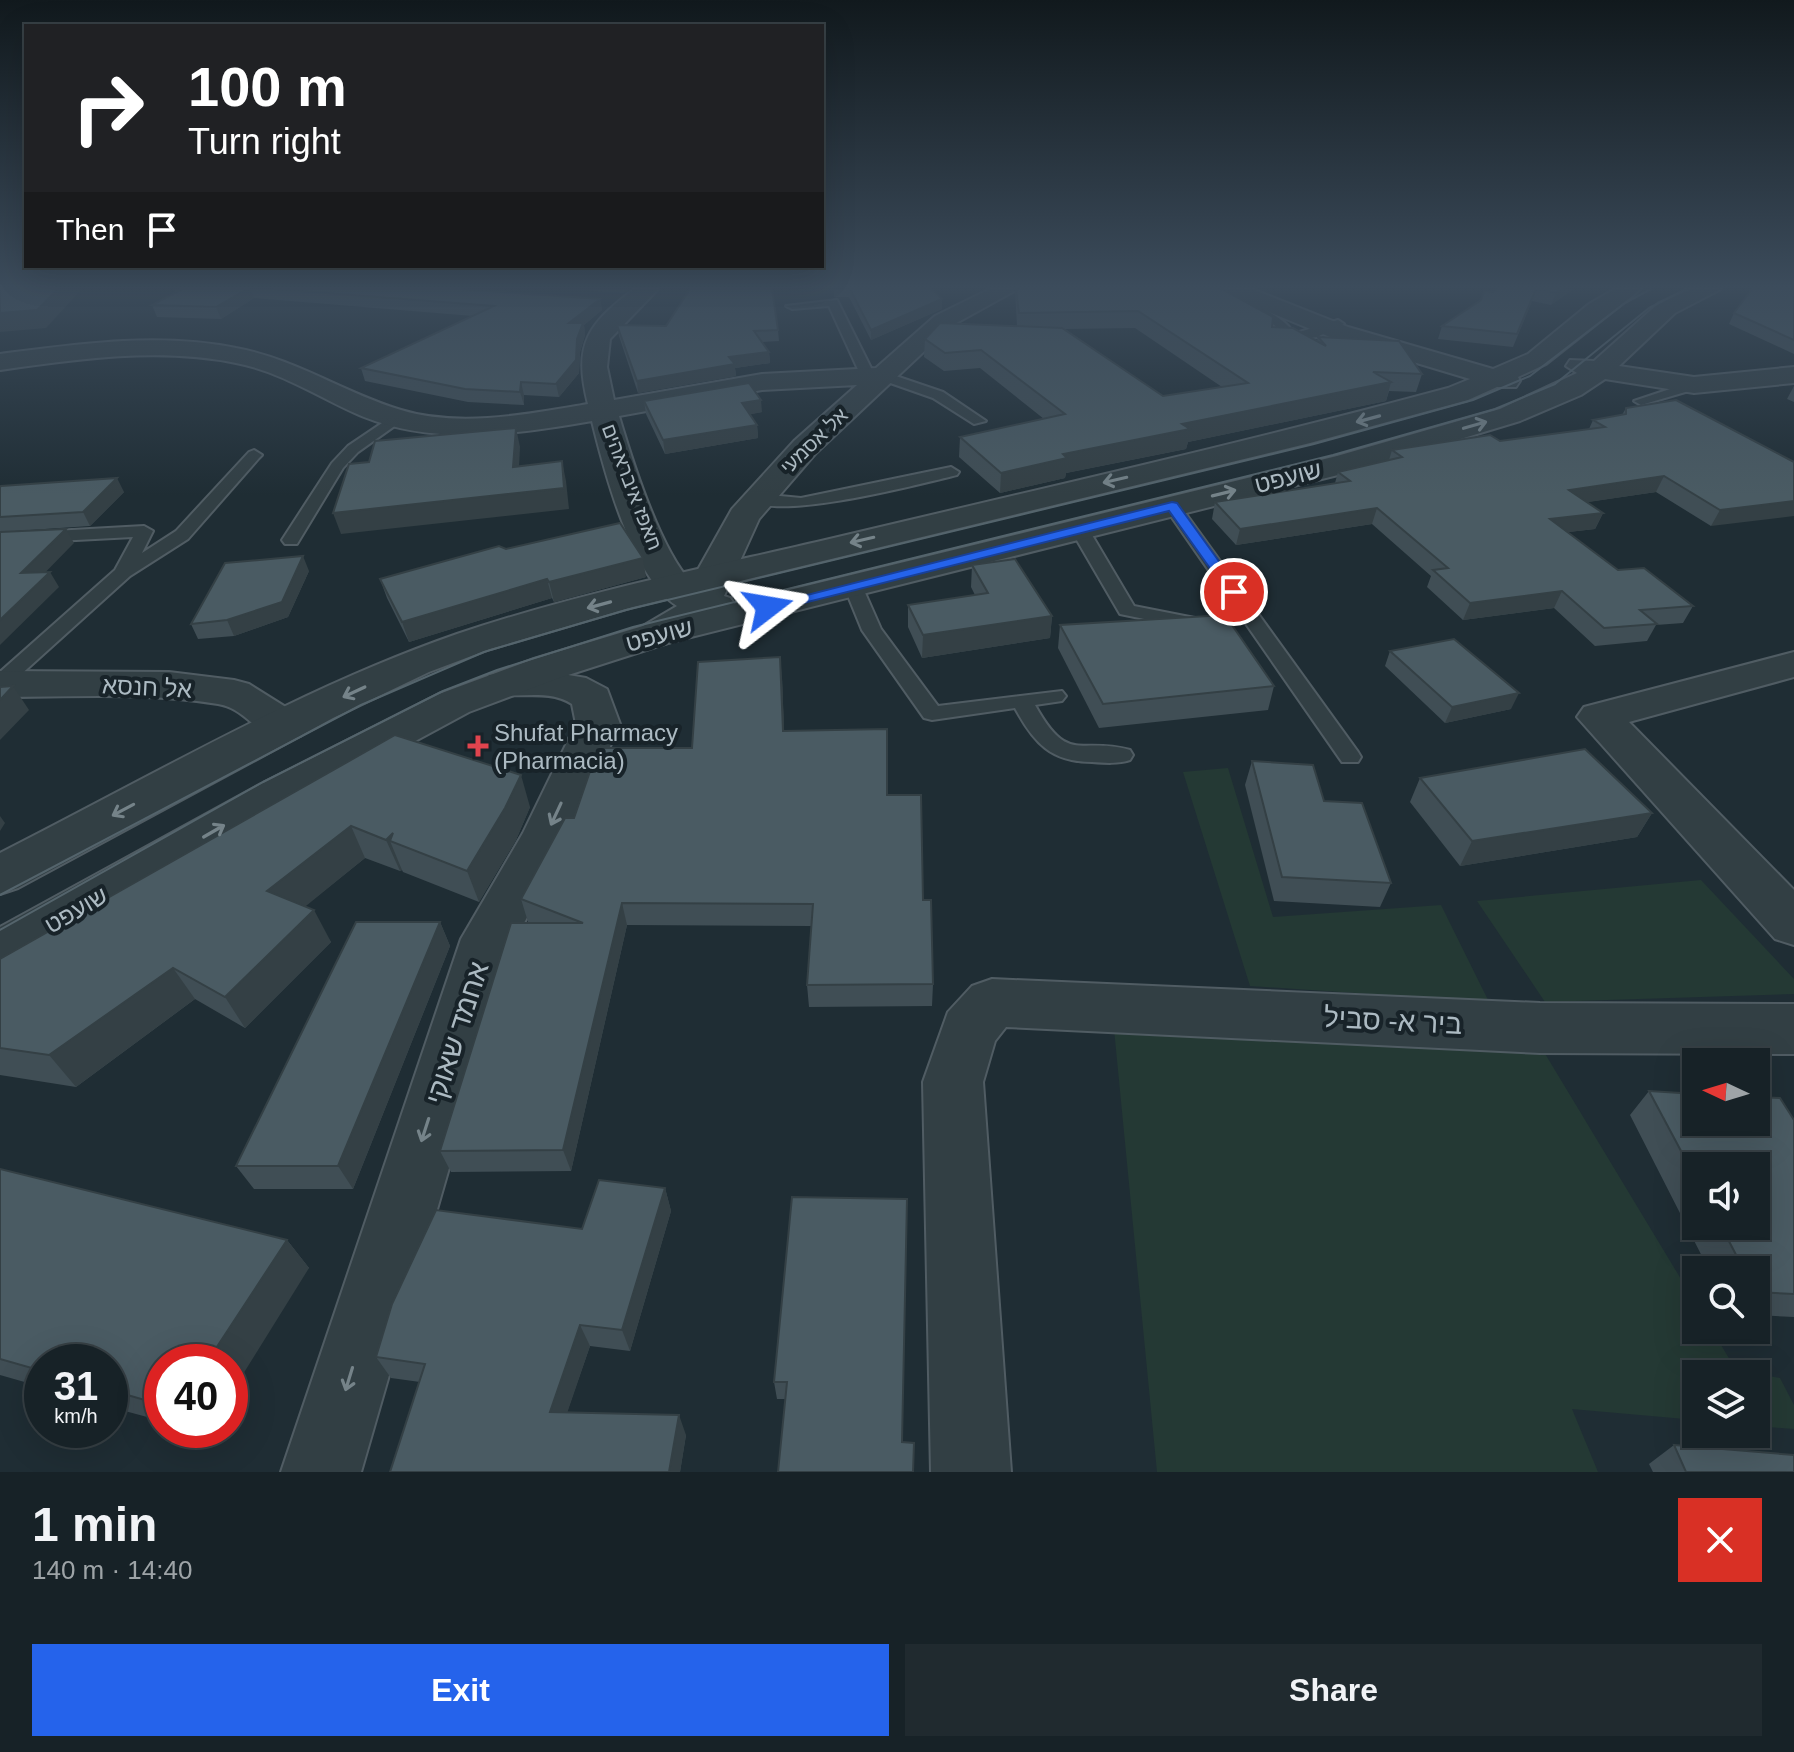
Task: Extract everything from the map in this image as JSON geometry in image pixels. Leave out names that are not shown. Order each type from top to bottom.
[{"type":"street","points":[[0,362],[47,358]]},
{"type":"street","points":[[244,358],[287,371],[377,415],[453,426],[603,411],[747,384],[876,376]]},
{"type":"street","name":"חאפז איבראהים","points":[[594,358],[603,411],[636,530],[697,575]]},
{"type":"street","name":"אל אסמעי","points":[[657,634],[682,621],[697,575],[758,499],[876,376],[902,358]]},
{"type":"street","points":[[1427,358],[1484,384],[1567,391]]},
{"type":"street","points":[[1455,358],[1479,364],[1532,362],[1694,385],[1794,375]]},
{"type":"street","name":"שועפט","points":[[0,875],[285,726],[415,663],[476,641],[697,575],[1300,437],[1484,384],[1537,358]]},
{"type":"street","name":"שועפט","points":[[0,953],[291,788],[454,703],[504,684],[657,634],[1080,530],[1439,436],[1510,415],[1567,391],[1599,371],[1613,358]]},
{"type":"street","points":[[697,575],[768,607]]},
{"type":"street","points":[[1794,664],[1599,717],[1794,924]]},
{"type":"street","name":"אחמד שאוקי","points":[[321,1472],[417,1157],[488,939],[547,834],[598,724],[592,698],[578,688],[555,682],[504,684]]},
{"type":"street","name":"אל חנסא","points":[[0,683],[169,685],[234,693],[285,726]]},
{"type":"street","name":"ביר א- סביל","points":[[971,1472],[953,1082],[969,1030],[992,1003],[1540,1028],[1794,1029]]},
{"type":"lane","points":[[865,358],[876,376],[938,395],[979,421]]},
{"type":"lane","points":[[1641,401],[1694,385]]},
{"type":"lane","points":[[291,540],[337,466],[353,449],[396,420]]},
{"type":"lane","points":[[0,683],[124,572],[182,535],[254,455]]},
{"type":"lane","points":[[758,499],[801,503],[951,472]]},
{"type":"lane","points":[[1172,506],[1350,757]]},
{"type":"lane","points":[[1080,530],[1127,610],[1216,628]]},
{"type":"lane","points":[[0,539],[144,531],[124,572]]},
{"type":"lane","points":[[853,586],[872,630],[932,713],[1055,696]]},
{"type":"lane","points":[[1022,701],[1042,739],[1052,748],[1069,755],[1122,755]]},
{"type":"green space","points":[[1228,768],[1273,917],[1441,905],[1489,1002],[1250,986],[1183,772]]},
{"type":"green space","points":[[1701,880],[1794,979],[1794,994],[1545,1002],[1477,901]]},
{"type":"green space","points":[[1114,1029],[1544,1052],[1682,1281],[1682,1344],[1720,1344],[1730,1360],[1682,1360],[1682,1419],[1572,1409],[1598,1472],[1157,1472]]},
{"type":"green space","points":[[1770,1376],[1780,1378],[1794,1405],[1794,1429],[1770,1427]]},
{"type":"building","points":[[383,358],[576,358],[556,384],[521,382],[520,392],[465,389],[361,368]]},
{"type":"building","points":[[629,358],[730,358],[735,364],[637,381]]},
{"type":"building","points":[[991,358],[1106,358],[1163,396],[1248,383],[1209,358],[1411,358],[1422,374],[1373,372],[1391,382],[1182,424],[1190,429],[1063,454],[1067,458],[1001,473],[960,437],[1065,414]]},
{"type":"building","points":[[749,383],[761,400],[742,403],[757,425],[663,440],[644,401]]},
{"type":"building","points":[[1676,400],[1794,462],[1794,501],[1720,510],[1664,476],[1569,490],[1603,513],[1550,519],[1618,570],[1644,568],[1693,606],[1640,610],[1657,624],[1604,628],[1562,591],[1470,603],[1433,570],[1448,568],[1377,508],[1240,529],[1215,502],[1350,481],[1338,472],[1402,457],[1392,450],[1490,435],[1500,441],[1605,427],[1593,420],[1626,414],[1626,408]]},
{"type":"building","points":[[516,428],[513,467],[562,461],[564,488],[333,513],[349,464],[369,462],[375,441]]},
{"type":"building","points":[[117,478],[83,512],[0,517],[1,486]]},
{"type":"building","points":[[620,523],[643,558],[549,582],[547,579],[402,622],[380,579],[499,546],[506,549]]},
{"type":"building","points":[[66,529],[21,573],[50,572],[0,620],[0,532]]},
{"type":"building","points":[[303,556],[282,602],[227,620],[191,624],[225,563]]},
{"type":"building","points":[[1015,559],[1052,616],[923,635],[908,605],[988,593],[972,565]]},
{"type":"building","points":[[1225,615],[1274,686],[1103,704],[1060,625]]},
{"type":"building","points":[[1454,639],[1519,693],[1452,707],[1390,651]]},
{"type":"building","points":[[780,657],[783,731],[887,729],[887,795],[921,795],[923,900],[931,900],[933,984],[807,985],[813,904],[622,903],[563,1150],[440,1151],[511,923],[583,923],[521,899],[565,818],[574,818],[598,748],[692,748],[698,662]]},
{"type":"building","points":[[13,686],[0,700],[0,687]]},
{"type":"building","points":[[395,735],[521,775],[467,871],[390,841],[393,833],[386,840],[351,826],[267,891],[314,910],[225,997],[173,968],[49,1055],[0,1048],[0,959]]},
{"type":"building","points":[[1585,749],[1652,813],[1472,841],[1420,778]]},
{"type":"building","points":[[1252,761],[1313,765],[1324,801],[1362,803],[1391,883],[1282,877]]},
{"type":"building","points":[[356,922],[440,922],[338,1166],[236,1166]]},
{"type":"building","points":[[1649,1091],[1682,1093],[1682,1136],[1770,1136],[1770,1098],[1780,1098],[1794,1120],[1794,1294],[1770,1293],[1770,1256],[1737,1256],[1728,1240],[1770,1240],[1770,1152],[1682,1153]]},
{"type":"building","points":[[0,1169],[287,1240],[219,1344],[144,1344],[144,1400],[128,1395],[128,1344],[24,1344],[24,1366],[0,1359]]},
{"type":"building","points":[[599,1180],[665,1188],[622,1330],[580,1325],[550,1412],[679,1415],[669,1472],[390,1472],[425,1364],[376,1357],[392,1304],[436,1210],[582,1229]]},
{"type":"building","points":[[792,1197],[907,1199],[902,1442],[914,1443],[913,1472],[778,1472],[787,1382],[774,1382]]},
{"type":"building","points":[[1674,1445],[1794,1455],[1794,1472],[1686,1472]]},
{"type":"tram line","points":[[0,895],[361,705],[484,652],[626,610],[1314,444],[1473,400],[1530,376],[1554,358]]},
{"type":"tram line","points":[[0,930],[263,782],[443,691],[497,670],[633,627],[1333,455],[1495,409],[1555,384],[1588,358]]},
{"type":"place","name":"Shufat Pharmacy (Pharmacia)","points":[[478,746]]},
{"type":"route","points":[[768,607],[1172,506],[1234,592]]}]
